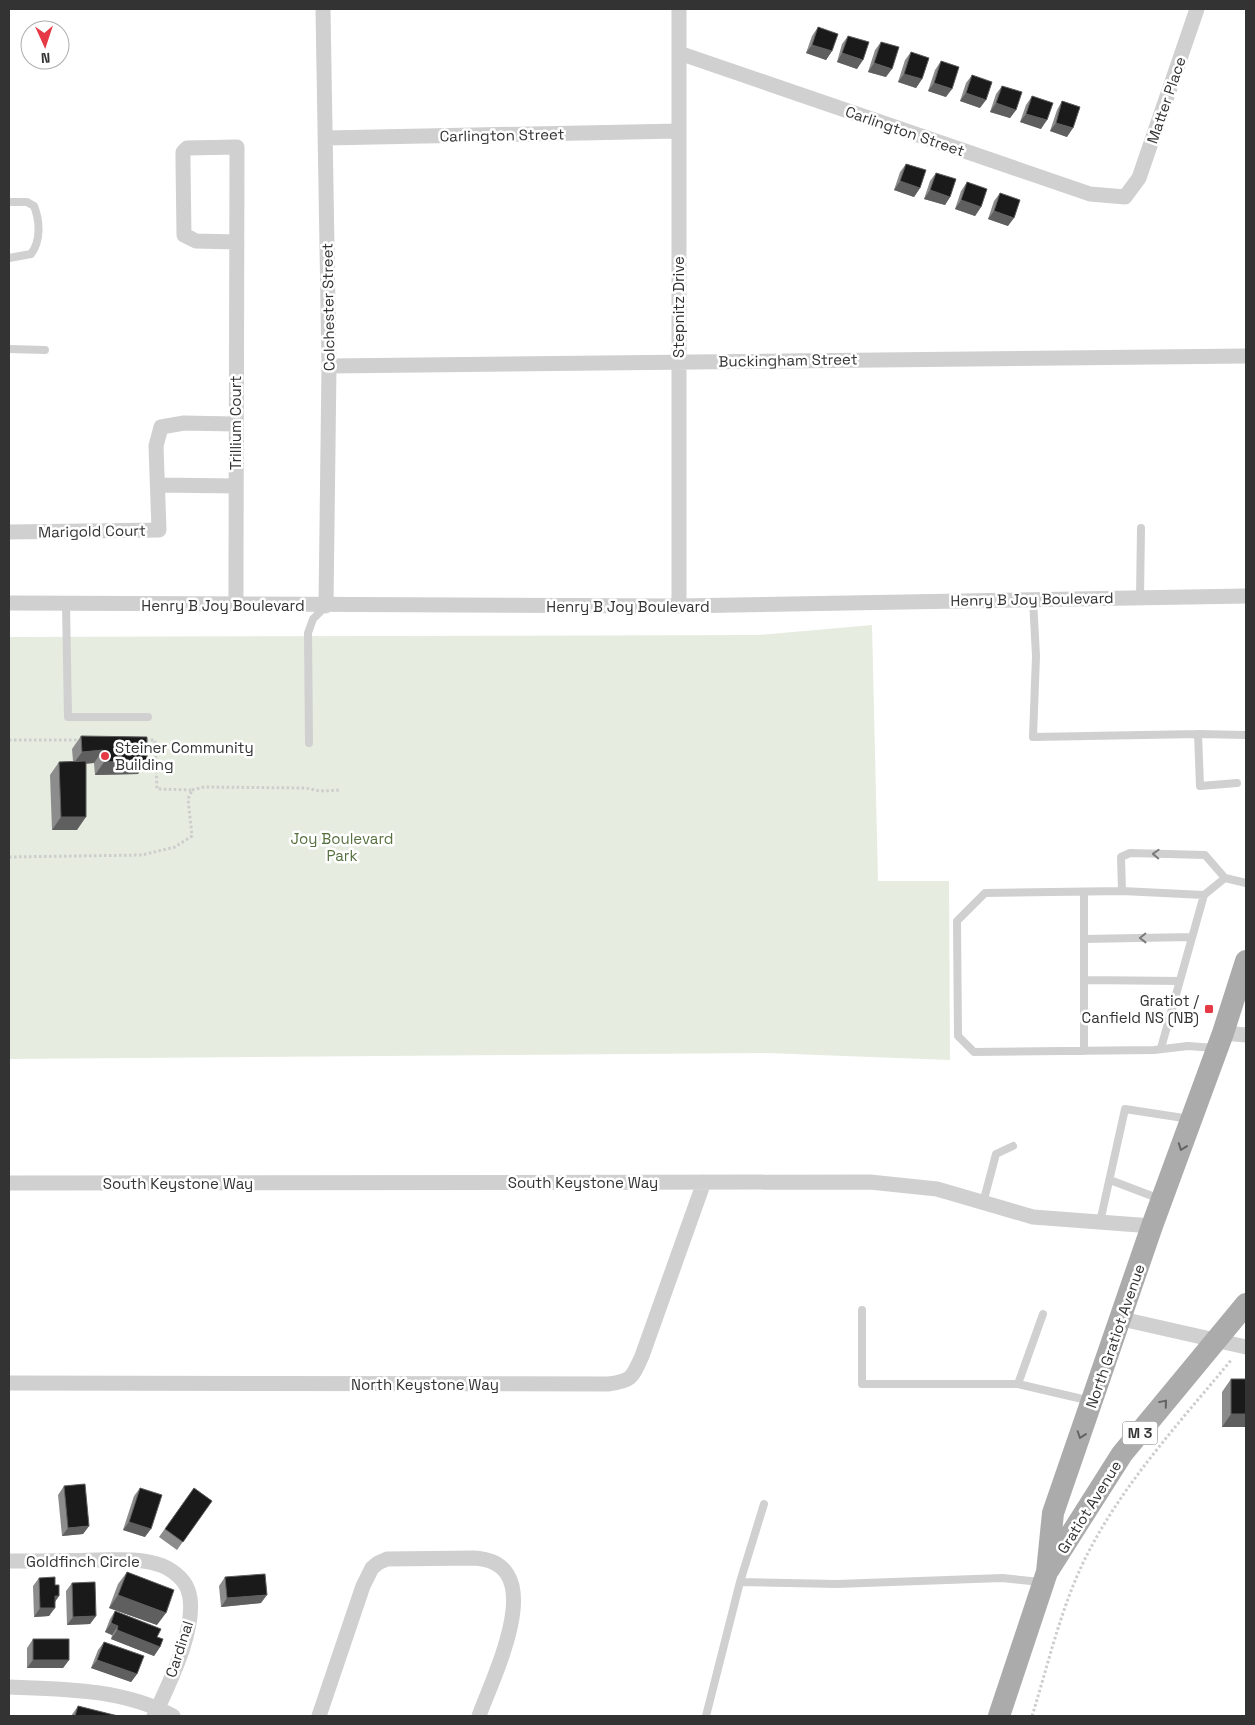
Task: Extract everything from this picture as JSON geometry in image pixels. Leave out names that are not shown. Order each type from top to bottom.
[{"type":"main road","name":"North Gratiot Avenue","points":[[999,1716],[1045,1577],[1053,1512],[1122,1319],[1152,1226],[1220,1041],[1241,990],[1246,961]]},
{"type":"main road","name":"Gratiot Avenue","points":[[1045,1577],[1122,1454],[1246,1304]]},
{"type":"street","name":"Colchester Street","points":[[323,9],[329,366],[326,606]]},
{"type":"street","name":"Stepnitz Drive","points":[[679,9],[679,606]]},
{"type":"street","name":"Matter Place","points":[[1131,190],[1139,178],[1197,9]]},
{"type":"street","name":"Carlington Street","points":[[679,53],[1090,194],[1125,197],[1131,190]]},
{"type":"street","name":"Carlington Street","points":[[326,138],[679,131]]},
{"type":"street","name":"Trillium Court","points":[[236,604],[234,424],[237,242],[236,147],[187,148],[184,152],[183,162],[184,235],[188,240],[196,242],[237,242]]},
{"type":"street","name":"Buckingham Street","points":[[329,366],[1246,356]]},
{"type":"street","name":"Marigold Court","points":[[9,532],[159,530],[156,446],[161,427],[184,423],[234,424]]},
{"type":"street","points":[[158,485],[235,486]]},
{"type":"street","name":"Henry B Joy Boulevard","points":[[9,603],[326,606],[679,606],[1246,596]]},
{"type":"street","points":[[1220,1041],[1246,1035]]},
{"type":"street","name":"North Keystone Way","points":[[9,1383],[608,1384],[625,1382],[633,1376],[642,1356],[704,1182]]},
{"type":"street","name":"South Keystone Way","points":[[9,1184],[870,1182],[937,1189],[1033,1217],[1152,1226]]},
{"type":"street","points":[[1122,1319],[1244,1347]]},
{"type":"street","points":[[319,1716],[357,1599],[372,1568],[378,1563],[388,1560],[486,1558],[503,1566],[512,1581],[514,1601],[511,1627],[479,1716]]},
{"type":"street","name":"Goldfinch Circle","points":[[9,1561],[146,1561],[169,1569],[183,1580]]},
{"type":"street","name":"Cardinal","points":[[156,1712],[181,1653],[189,1624],[190,1601],[188,1589],[183,1580]]},
{"type":"street","points":[[9,1687],[102,1693],[173,1716]]},
{"type":"lane","points":[[9,202],[27,202],[34,206],[38,216],[38,246],[31,254],[9,258]]},
{"type":"lane","points":[[9,349],[44,350]]},
{"type":"lane","points":[[1140,597],[1141,528]]},
{"type":"lane","points":[[1033,599],[1036,656],[1033,737],[1246,735]]},
{"type":"lane","points":[[66,604],[68,717],[148,717]]},
{"type":"lane","points":[[309,744],[308,633],[313,619],[326,606]]},
{"type":"lane","points":[[1198,734],[1200,786],[1237,783]]},
{"type":"lane","points":[[1122,892],[1121,857],[1130,853],[1205,855],[1225,878],[1246,883]]},
{"type":"lane","points":[[1161,1048],[1204,895],[1225,878]]},
{"type":"lane","points":[[1084,892],[1084,1051]]},
{"type":"lane","points":[[1204,895],[1122,892],[985,893],[957,921],[958,1036],[974,1052],[1154,1050],[1220,1041]]},
{"type":"lane","points":[[1084,939],[1192,937]]},
{"type":"lane","points":[[1084,980],[1180,981]]},
{"type":"lane","points":[[1100,1222],[1125,1110],[1192,1119]]},
{"type":"lane","points":[[982,1203],[996,1154],[1013,1146]]},
{"type":"lane","points":[[1110,1180],[1162,1200]]},
{"type":"lane","points":[[862,1310],[862,1384],[1018,1384],[1092,1401]]},
{"type":"lane","points":[[1018,1384],[1043,1314]]},
{"type":"lane","points":[[706,1716],[740,1582],[764,1504]]},
{"type":"lane","points":[[740,1582],[837,1584],[1045,1577]]},
{"type":"path","points":[[9,740],[86,740]]},
{"type":"path","points":[[135,740],[155,740],[157,789],[192,790],[204,787],[340,790]]},
{"type":"path","points":[[9,857],[142,856],[175,847],[192,836],[188,799],[192,790]]},
{"type":"path","points":[[1032,1716],[1069,1601],[1088,1552],[1128,1485],[1244,1347]]},
{"type":"green space","name":"Joy Boulevard Park","points":[[872,625],[878,881],[949,881],[950,1060],[766,1053],[9,1059],[9,637],[759,635]]},
{"type":"building","points":[[818,27],[838,34],[832,51],[812,45]]},
{"type":"building","points":[[848,36],[869,42],[863,60],[842,53]]},
{"type":"building","points":[[881,42],[899,47],[892,69],[874,63]]},
{"type":"building","points":[[911,52],[929,58],[922,79],[904,74]]},
{"type":"building","points":[[941,61],[959,67],[952,89],[934,83]]},
{"type":"building","points":[[972,75],[992,82],[986,100],[966,93]]},
{"type":"building","points":[[1002,86],[1022,92],[1016,110],[996,103]]},
{"type":"building","points":[[1032,96],[1053,103],[1047,120],[1026,114]]},
{"type":"building","points":[[1062,101],[1080,107],[1073,128],[1056,123]]},
{"type":"building","points":[[906,164],[926,170],[920,188],[900,181]]},
{"type":"building","points":[[936,173],[956,179],[950,197],[930,190]]},
{"type":"building","points":[[967,182],[987,189],[981,207],[961,200]]},
{"type":"building","points":[[1000,193],[1020,200],[1014,218],[994,211]]},
{"type":"building","points":[[81,736],[147,737],[147,761],[104,762],[103,750],[82,752]]},
{"type":"building","points":[[86,761],[86,817],[61,817],[59,762]]},
{"type":"building","points":[[1231,1379],[1246,1379],[1246,1414],[1231,1414]]},
{"type":"building","points":[[85,1484],[89,1526],[68,1528],[64,1486]]},
{"type":"building","points":[[140,1488],[162,1495],[151,1529],[129,1522]]},
{"type":"building","points":[[194,1488],[212,1501],[183,1542],[165,1529]]},
{"type":"building","points":[[127,1572],[174,1590],[166,1613],[118,1595]]},
{"type":"building","points":[[265,1574],[267,1595],[227,1598],[225,1577]]},
{"type":"building","points":[[55,1577],[55,1585],[59,1585],[59,1596],[55,1596],[55,1608],[40,1608],[39,1578]]},
{"type":"building","points":[[95,1582],[96,1616],[73,1617],[72,1583]]},
{"type":"building","points":[[115,1611],[161,1629],[157,1637],[163,1639],[160,1647],[117,1630],[118,1626],[111,1623]]},
{"type":"building","points":[[33,1639],[69,1639],[69,1660],[33,1660]]},
{"type":"building","points":[[104,1642],[144,1656],[137,1674],[97,1660]]},
{"type":"building","points":[[78,1706],[118,1716],[75,1716]]},
{"type":"place","name":"Steiner Community Building","points":[[105,756]]},
{"type":"place","name":"Gratiot / Canfield NS (NB)","points":[[1209,1009]]}]
